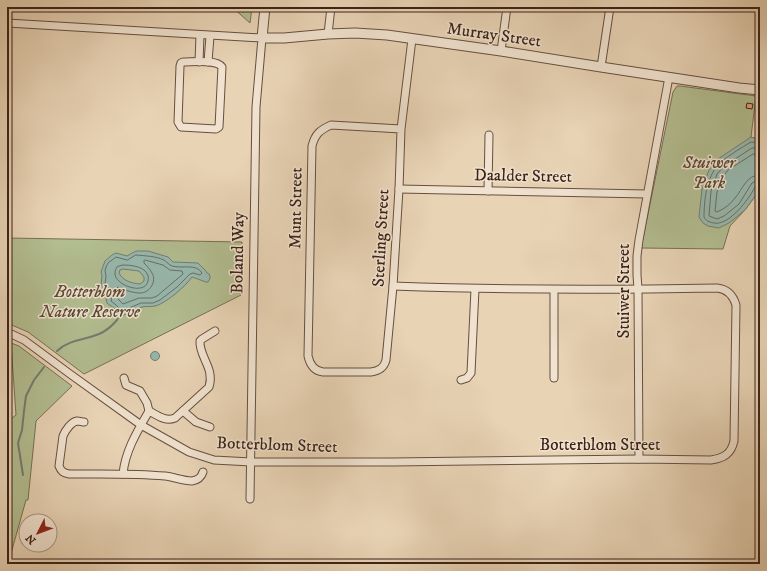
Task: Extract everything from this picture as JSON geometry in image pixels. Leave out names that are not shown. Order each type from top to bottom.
[{"type":"street","name":"Boland Way","points":[[250,499],[256,107],[265,7]]},
{"type":"street","points":[[328,34],[331,7]]},
{"type":"street","points":[[501,51],[507,7]]},
{"type":"street","points":[[601,67],[610,7]]},
{"type":"street","name":"Murray Street","points":[[7,23],[262,38],[364,33],[387,35],[501,51],[669,78],[760,90]]},
{"type":"street","points":[[199,62],[200,35]]},
{"type":"street","points":[[208,62],[210,36]]},
{"type":"street","name":"Sterling Street","points":[[314,368],[323,372],[371,372],[383,367],[386,360],[388,353],[399,189],[400,129],[412,39]]},
{"type":"street","points":[[208,62],[219,64],[222,67],[219,127],[216,129],[181,127],[178,122],[181,63],[208,62]]},
{"type":"street","name":"Stuiwer Street","points":[[640,459],[637,275],[638,245],[669,78]]},
{"type":"street","name":"Munt Street","points":[[314,368],[310,363],[308,356],[313,140],[319,132],[331,125],[400,129]]},
{"type":"street","points":[[488,191],[489,135]]},
{"type":"street","name":"Daalder Street","points":[[399,189],[648,194]]},
{"type":"street","name":"Botterblom Street","points":[[7,332],[24,340],[141,425],[189,452],[214,460],[251,462],[393,462],[640,459],[711,460],[719,459],[731,451],[734,441],[736,305],[729,292],[723,289],[554,290],[393,286]]},
{"type":"street","points":[[461,380],[467,378],[471,372],[474,289]]},
{"type":"street","points":[[554,290],[554,378]]},
{"type":"street","points":[[149,411],[166,420],[175,418],[209,388],[211,382],[210,372],[200,342],[202,339],[215,331]]},
{"type":"street","points":[[123,474],[125,461],[133,441],[149,411],[147,403],[140,391],[126,384],[124,378]]},
{"type":"street","points":[[183,411],[196,422],[210,427]]},
{"type":"street","points":[[84,422],[74,422],[64,432],[61,441],[58,466],[62,472],[69,474],[165,476],[190,481],[197,480],[201,477],[203,472]]},
{"type":"green space","points":[[232,7],[252,7],[250,23]]},
{"type":"green space","name":"Stuiwer Park","points":[[677,86],[756,96],[751,137],[760,140],[760,185],[756,195],[745,210],[730,226],[723,249],[641,248],[673,92]]},
{"type":"green space","name":"Botterblom Nature Reserve","points":[[7,238],[242,242],[241,295],[84,374],[28,332],[7,323]]},
{"type":"green space","name":"Botterblom Nature Reserve","points":[[11,343],[19,346],[72,386],[36,421],[28,500],[26,500],[22,513],[18,513],[18,528],[7,564],[7,422],[16,415]]},
{"type":"water","points":[[751,137],[760,140],[760,185],[756,195],[745,210],[729,223],[719,228],[708,226],[703,223],[699,217],[702,189],[709,170],[718,159]]},
{"type":"water","points":[[136,251],[148,251],[168,257],[173,262],[198,263],[209,274],[210,278],[208,282],[206,282],[192,277],[180,290],[159,305],[135,309],[117,320],[118,312],[107,303],[106,291],[101,285],[101,272],[105,261],[112,255],[116,253],[127,256]],"holes":[[[123,269],[139,271],[144,277],[144,281],[140,284],[128,281],[119,273],[120,270]]]},
{"type":"water","points":[[155,351],[160,356],[155,361],[150,356]]},
{"type":"building","points":[[747,103],[753,104],[752,109],[746,108]]},
{"type":"waterway","points":[[57,351],[61,347],[71,342],[102,333],[117,320]]},
{"type":"waterway","points":[[23,475],[18,443],[22,430],[26,396],[34,380],[44,367]]}]
